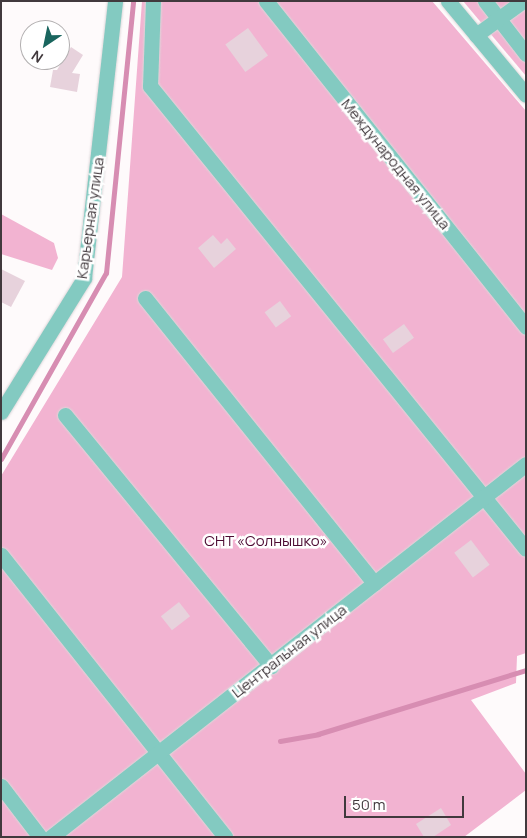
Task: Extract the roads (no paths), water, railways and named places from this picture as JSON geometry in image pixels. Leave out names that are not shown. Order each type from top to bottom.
[{"type":"street","name":"Карьерная улица","points":[[1,412],[84,278],[115,1]]},
{"type":"street","points":[[153,1],[150,86],[526,549]]},
{"type":"street","name":"Международная улица","points":[[266,1],[526,327]]},
{"type":"street","points":[[448,1],[526,95]]},
{"type":"street","points":[[485,1],[526,54]]},
{"type":"street","points":[[476,35],[518,3]]},
{"type":"street","points":[[145,298],[374,583]]},
{"type":"street","points":[[65,415],[271,666]]},
{"type":"street","name":"Центральная улица","points":[[51,837],[271,666],[484,495],[526,464]]},
{"type":"street","points":[[1,555],[225,837]]},
{"type":"street","points":[[1,786],[40,837]]},
{"type":"waterway","points":[[1,459],[106,273],[133,1]]},
{"type":"waterway","points":[[280,741],[318,734],[526,670]]},
{"type":"park label","name":"СНТ «Солнышко»","points":[[266,541]]}]
